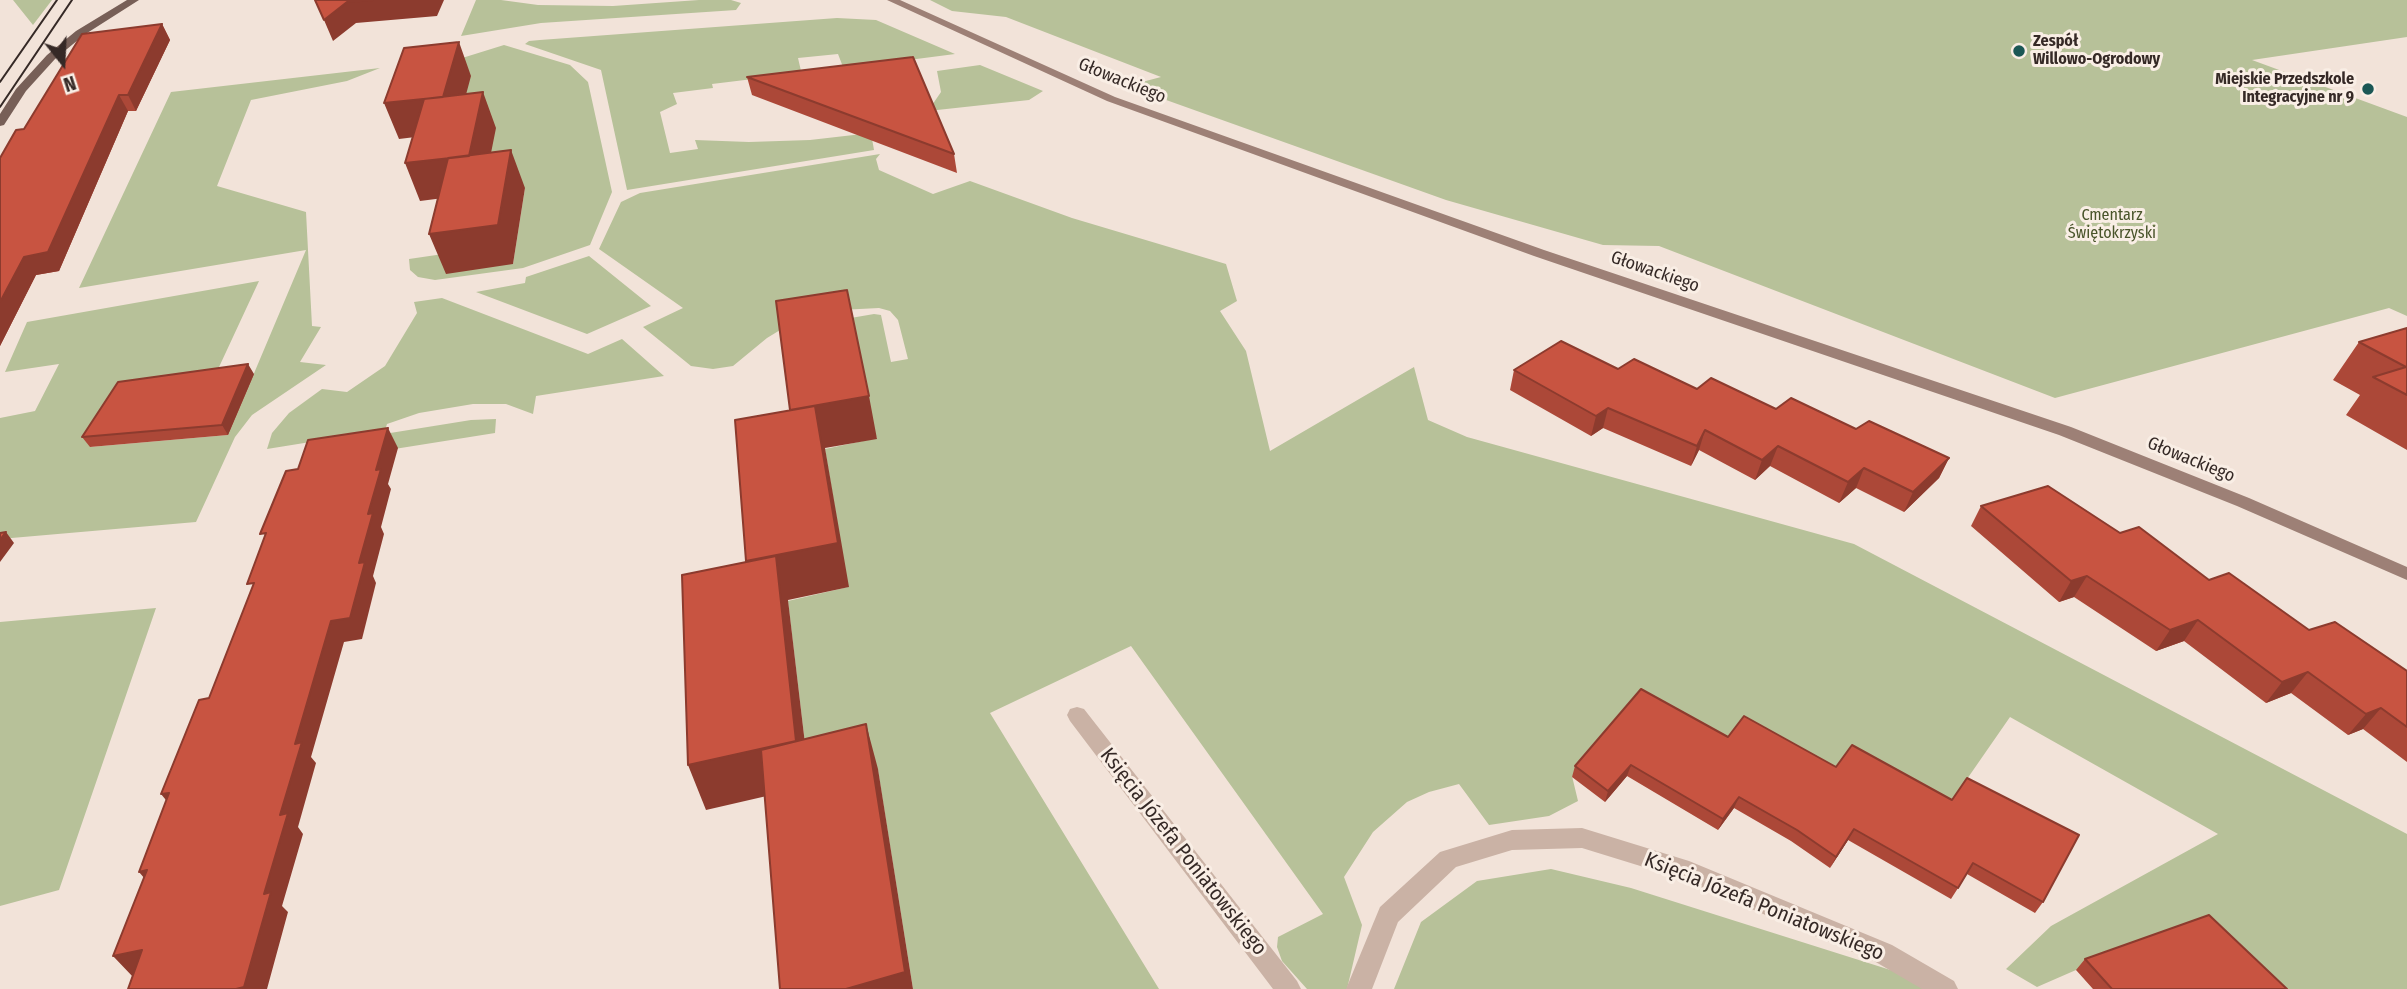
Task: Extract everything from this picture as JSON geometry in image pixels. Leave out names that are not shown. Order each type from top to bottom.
[{"type":"main road","points":[[0,123],[22,89],[51,57],[88,27],[134,0]]},
{"type":"street","name":"Głowackiego","points":[[892,0],[1111,99],[1539,253],[2065,431],[2208,487],[2407,574]]},
{"type":"street","name":"Księcia Józefa Poniatowskiego","points":[[1077,715],[1288,989]]},
{"type":"street","name":"Księcia Józefa Poniatowskiego","points":[[1359,989],[1389,915],[1448,859],[1511,840],[1582,838],[1681,868],[1883,953],[1945,989]]},
{"type":"green space","points":[[13,0],[52,0],[33,25]]},
{"type":"green space","points":[[476,0],[538,5],[613,6],[699,0],[731,0],[741,3],[736,10],[541,23],[461,36]]},
{"type":"green space","name":"Cmentarz Świętokrzyski","points":[[930,0],[2407,0],[2407,37],[2252,60],[2407,117],[2407,316],[2389,308],[2055,398],[1659,246],[1603,245],[1446,200],[1127,86],[1161,77],[1006,17],[952,11]]},
{"type":"green space","points":[[837,18],[876,20],[955,54],[847,68],[843,67],[838,54],[798,58],[801,71],[794,74],[712,84],[713,88],[673,93],[677,104],[660,112],[670,153],[698,149],[695,140],[810,140],[871,133],[874,150],[627,190],[601,70],[525,44],[540,40]]},
{"type":"green space","points":[[504,45],[570,65],[588,82],[612,192],[590,245],[523,268],[435,280],[418,277],[410,270],[409,259],[450,253],[513,264],[525,188],[483,193],[430,68]]},
{"type":"green space","points":[[980,65],[1043,91],[1029,100],[928,111],[941,92],[937,71]]},
{"type":"green space","points":[[380,68],[347,81],[251,100],[217,186],[306,212],[312,326],[321,327],[300,362],[326,365],[252,415],[235,437],[196,522],[0,539],[0,418],[35,411],[59,364],[5,372],[27,322],[259,281],[213,380],[90,447],[228,435],[306,250],[79,288],[171,92]]},
{"type":"green space","points":[[880,154],[876,159],[879,170],[933,194],[970,181],[1072,218],[1226,264],[1237,301],[1220,311],[1246,351],[1270,451],[1414,367],[1428,420],[1467,437],[1854,544],[2407,834],[2407,989],[2265,989],[2076,970],[2037,987],[2006,969],[2051,926],[2218,834],[2010,717],[1949,805],[1830,778],[1728,742],[1572,776],[1578,801],[1549,816],[1489,825],[1459,784],[1429,792],[1407,802],[1373,832],[1344,877],[1362,925],[1347,989],[1307,989],[1282,961],[1277,947],[1278,937],[1323,914],[1131,646],[990,713],[1159,989],[913,989],[878,770],[810,786],[788,601],[848,587],[825,449],[877,438],[810,325],[881,315],[891,362],[908,359],[898,320],[890,311],[879,308],[840,310],[790,324],[767,338],[733,366],[713,369],[691,366],[643,327],[683,308],[599,249],[621,202],[640,193]]},
{"type":"green space","points":[[589,256],[651,306],[587,334],[476,292],[525,283],[526,277]]},
{"type":"green space","points":[[442,298],[588,354],[622,339],[664,376],[536,396],[533,414],[506,404],[473,404],[419,413],[387,424],[384,434],[471,420],[496,419],[495,433],[319,461],[329,439],[267,449],[272,433],[289,413],[322,389],[347,392],[385,366],[417,313],[414,302]]},
{"type":"green space","points":[[156,608],[59,890],[0,906],[0,622]]},
{"type":"green space","points":[[1551,869],[1631,888],[1900,973],[1928,989],[1394,989],[1421,922],[1477,881]]},
{"type":"building","points":[[315,0],[373,0],[347,2],[324,20]]},
{"type":"building","points":[[162,24],[128,95],[119,95],[48,252],[24,257],[0,302],[0,158],[16,130],[24,129],[82,34]]},
{"type":"building","points":[[459,42],[443,97],[384,103],[404,48]]},
{"type":"building","points":[[913,57],[954,154],[747,77]]},
{"type":"building","points":[[483,92],[469,156],[405,163],[424,99]]},
{"type":"building","points":[[511,150],[498,225],[429,234],[448,158]]},
{"type":"building","points":[[847,290],[869,396],[790,410],[776,301]]},
{"type":"building","points":[[2407,328],[2407,395],[2373,377],[2406,367],[2359,342]]},
{"type":"building","points":[[1561,341],[1618,369],[1634,359],[1697,389],[1711,378],[1776,409],[1791,398],[1856,429],[1869,421],[1949,458],[1913,492],[1864,468],[1848,482],[1778,446],[1762,460],[1705,430],[1697,446],[1608,408],[1596,416],[1514,370]]},
{"type":"building","points":[[248,364],[222,425],[82,437],[118,382]]},
{"type":"building","points":[[815,406],[838,543],[746,561],[735,420]]},
{"type":"building","points":[[388,428],[376,470],[381,469],[368,514],[373,513],[359,563],[365,562],[350,618],[331,621],[295,744],[302,742],[280,815],[288,813],[264,894],[271,892],[244,987],[128,989],[142,950],[113,956],[147,870],[139,872],[169,793],[161,794],[199,700],[209,698],[254,583],[247,584],[266,533],[260,534],[286,471],[298,469],[308,440]]},
{"type":"building","points":[[2048,486],[2120,533],[2139,527],[2209,580],[2229,573],[2309,630],[2335,622],[2407,671],[2407,727],[2381,708],[2366,714],[2308,672],[2282,682],[2198,620],[2170,630],[2087,576],[2071,581],[1981,506]]},
{"type":"building","points":[[776,556],[796,741],[688,765],[682,575]]},
{"type":"building","points":[[1641,689],[1728,737],[1744,716],[1836,767],[1852,745],[1952,800],[1967,778],[2079,835],[2043,902],[1973,863],[1958,888],[1854,829],[1836,857],[1797,830],[1739,797],[1723,819],[1631,765],[1608,791],[1575,766]]},
{"type":"building","points":[[866,724],[905,972],[846,989],[780,989],[761,750]]},
{"type":"building","points":[[2209,915],[2287,989],[2112,989],[2085,959]]},
{"type":"tram line","points":[[0,82],[57,0]]},
{"type":"tram line","points":[[0,107],[72,0]]},
{"type":"place","name":"Zespół Willowo-Ogrodowy","points":[[2019,51]]},
{"type":"place","name":"Miejskie Przedszkole Integracyjne nr 9","points":[[2368,89]]}]
